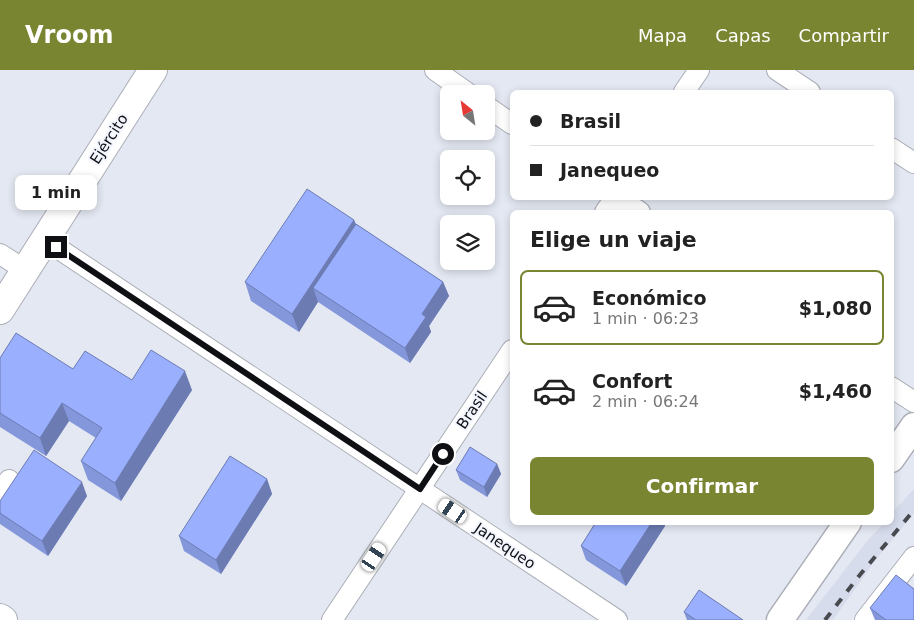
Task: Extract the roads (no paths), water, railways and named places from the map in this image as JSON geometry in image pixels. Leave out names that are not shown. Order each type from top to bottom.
[{"type":"main road","name":"Ejército","points":[[0,310],[153,70]]},
{"type":"street","points":[[435,70],[456,85]]},
{"type":"street","points":[[685,90],[700,70]]},
{"type":"street","points":[[776,70],[807,90]]},
{"type":"street","points":[[495,112],[510,123]]},
{"type":"street","points":[[894,150],[914,164]]},
{"type":"street","points":[[622,200],[637,210]]},
{"type":"street","name":"Janequeo","points":[[44,240],[616,620]]},
{"type":"street","points":[[0,254],[25,270]]},
{"type":"street","name":"Brasil","points":[[332,620],[510,353]]},
{"type":"street","points":[[894,389],[914,402]]},
{"type":"street","points":[[894,455],[914,426]]},
{"type":"street","points":[[780,620],[846,525]]},
{"type":"street","points":[[865,620],[914,556]]},
{"type":"railway","points":[[825,620],[914,510]]}]
